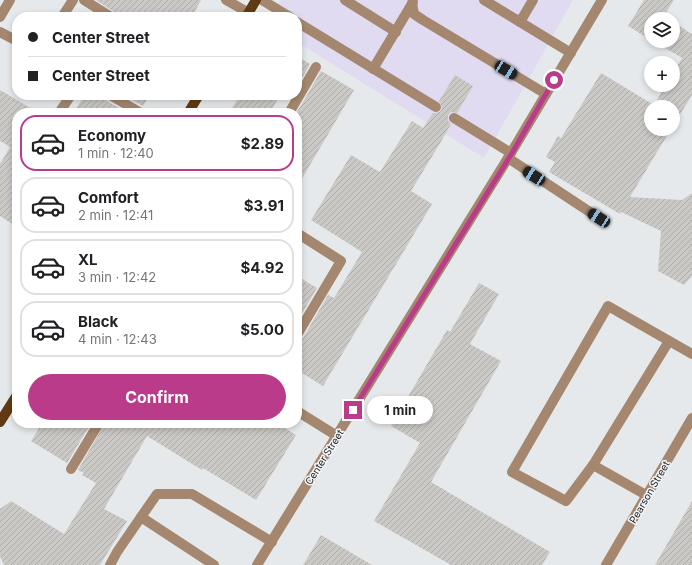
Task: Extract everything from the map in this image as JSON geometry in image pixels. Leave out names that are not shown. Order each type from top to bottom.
[{"type":"main road","points":[[249,12],[256,0]]},
{"type":"main road","points":[[0,422],[12,403]]},
{"type":"street","points":[[0,17],[10,0]]},
{"type":"street","points":[[65,12],[73,0]]},
{"type":"street","points":[[84,0],[103,12]]},
{"type":"street","points":[[226,0],[243,12]]},
{"type":"street","points":[[262,0],[282,12]]},
{"type":"street","points":[[345,0],[396,32]]},
{"type":"street","points":[[484,0],[571,53]]},
{"type":"street","points":[[520,22],[533,0]]},
{"type":"street","name":"Center Street","points":[[257,565],[510,155],[602,0]]},
{"type":"street","points":[[373,69],[413,2]]},
{"type":"street","points":[[413,2],[414,14],[546,94]]},
{"type":"street","points":[[302,25],[436,107]]},
{"type":"street","points":[[0,32],[12,38]]},
{"type":"street","points":[[302,90],[316,67]]},
{"type":"street","points":[[119,100],[132,108]]},
{"type":"street","points":[[454,118],[510,155],[599,218]]},
{"type":"street","points":[[302,236],[341,261],[302,327]]},
{"type":"street","points":[[669,341],[593,465],[566,501],[512,472],[608,306],[692,354]]},
{"type":"street","points":[[302,414],[337,436]]},
{"type":"street","name":"Pearson Street","points":[[606,565],[692,418]]},
{"type":"street","points":[[71,469],[96,428]]},
{"type":"street","points":[[593,465],[646,496]]},
{"type":"street","points":[[110,565],[157,494],[192,494],[272,542]]},
{"type":"street","points":[[141,517],[214,565]]},
{"type":"shaded area","points":[[280,0],[573,0],[484,158],[302,45],[302,12],[273,12]]},
{"type":"building","points":[[96,0],[201,0],[195,12],[114,12]]},
{"type":"building","points":[[644,0],[674,0],[666,12],[644,12],[644,36],[628,26]]},
{"type":"building","points":[[680,26],[692,34],[692,95],[680,115],[680,100],[657,100],[662,92],[680,92],[680,61],[682,58],[665,48],[680,48]]},
{"type":"building","points":[[302,59],[310,64],[302,78]]},
{"type":"building","points":[[321,71],[354,90],[302,178],[302,108],[299,108]]},
{"type":"building","points":[[601,73],[646,100],[644,100],[644,136],[667,136],[630,197],[682,200],[692,193],[692,276],[684,285],[658,271],[661,231],[621,212],[620,214],[549,172],[555,162],[546,157],[558,136],[561,138]]},
{"type":"building","points":[[455,75],[473,86],[457,113],[451,112],[448,115],[448,121],[451,124],[411,191],[432,204],[323,386],[302,373],[302,338],[328,295],[334,298],[362,252],[311,220],[351,155],[380,172],[412,121],[423,128],[433,113],[441,111],[442,107],[439,101]]},
{"type":"building","points":[[0,90],[12,97],[12,100],[17,100],[31,108],[12,108],[12,224],[0,216],[0,164],[10,147],[0,141]]},
{"type":"building","points":[[82,100],[106,100],[119,108],[76,108]]},
{"type":"building","points":[[132,100],[147,100],[143,106]]},
{"type":"building","points":[[237,100],[277,100],[273,108],[232,108]]},
{"type":"building","points":[[302,279],[317,288],[302,314]]},
{"type":"building","points":[[479,283],[499,294],[470,344],[501,361],[431,482],[550,552],[542,565],[451,565],[374,521],[420,443],[391,426],[447,330],[450,332]]},
{"type":"building","points":[[39,428],[88,428],[67,463],[31,441]]},
{"type":"building","points":[[102,428],[285,428],[296,435],[256,500],[203,468],[202,470],[147,436],[104,509],[127,521],[100,565],[4,565],[0,556],[0,509],[11,501],[64,534],[96,483],[82,475],[84,473],[78,470]]},
{"type":"building","points":[[692,501],[692,565],[655,565]]},
{"type":"building","points":[[321,535],[372,565],[303,565]]},
{"type":"route","points":[[353,410],[512,153],[554,80]]}]
